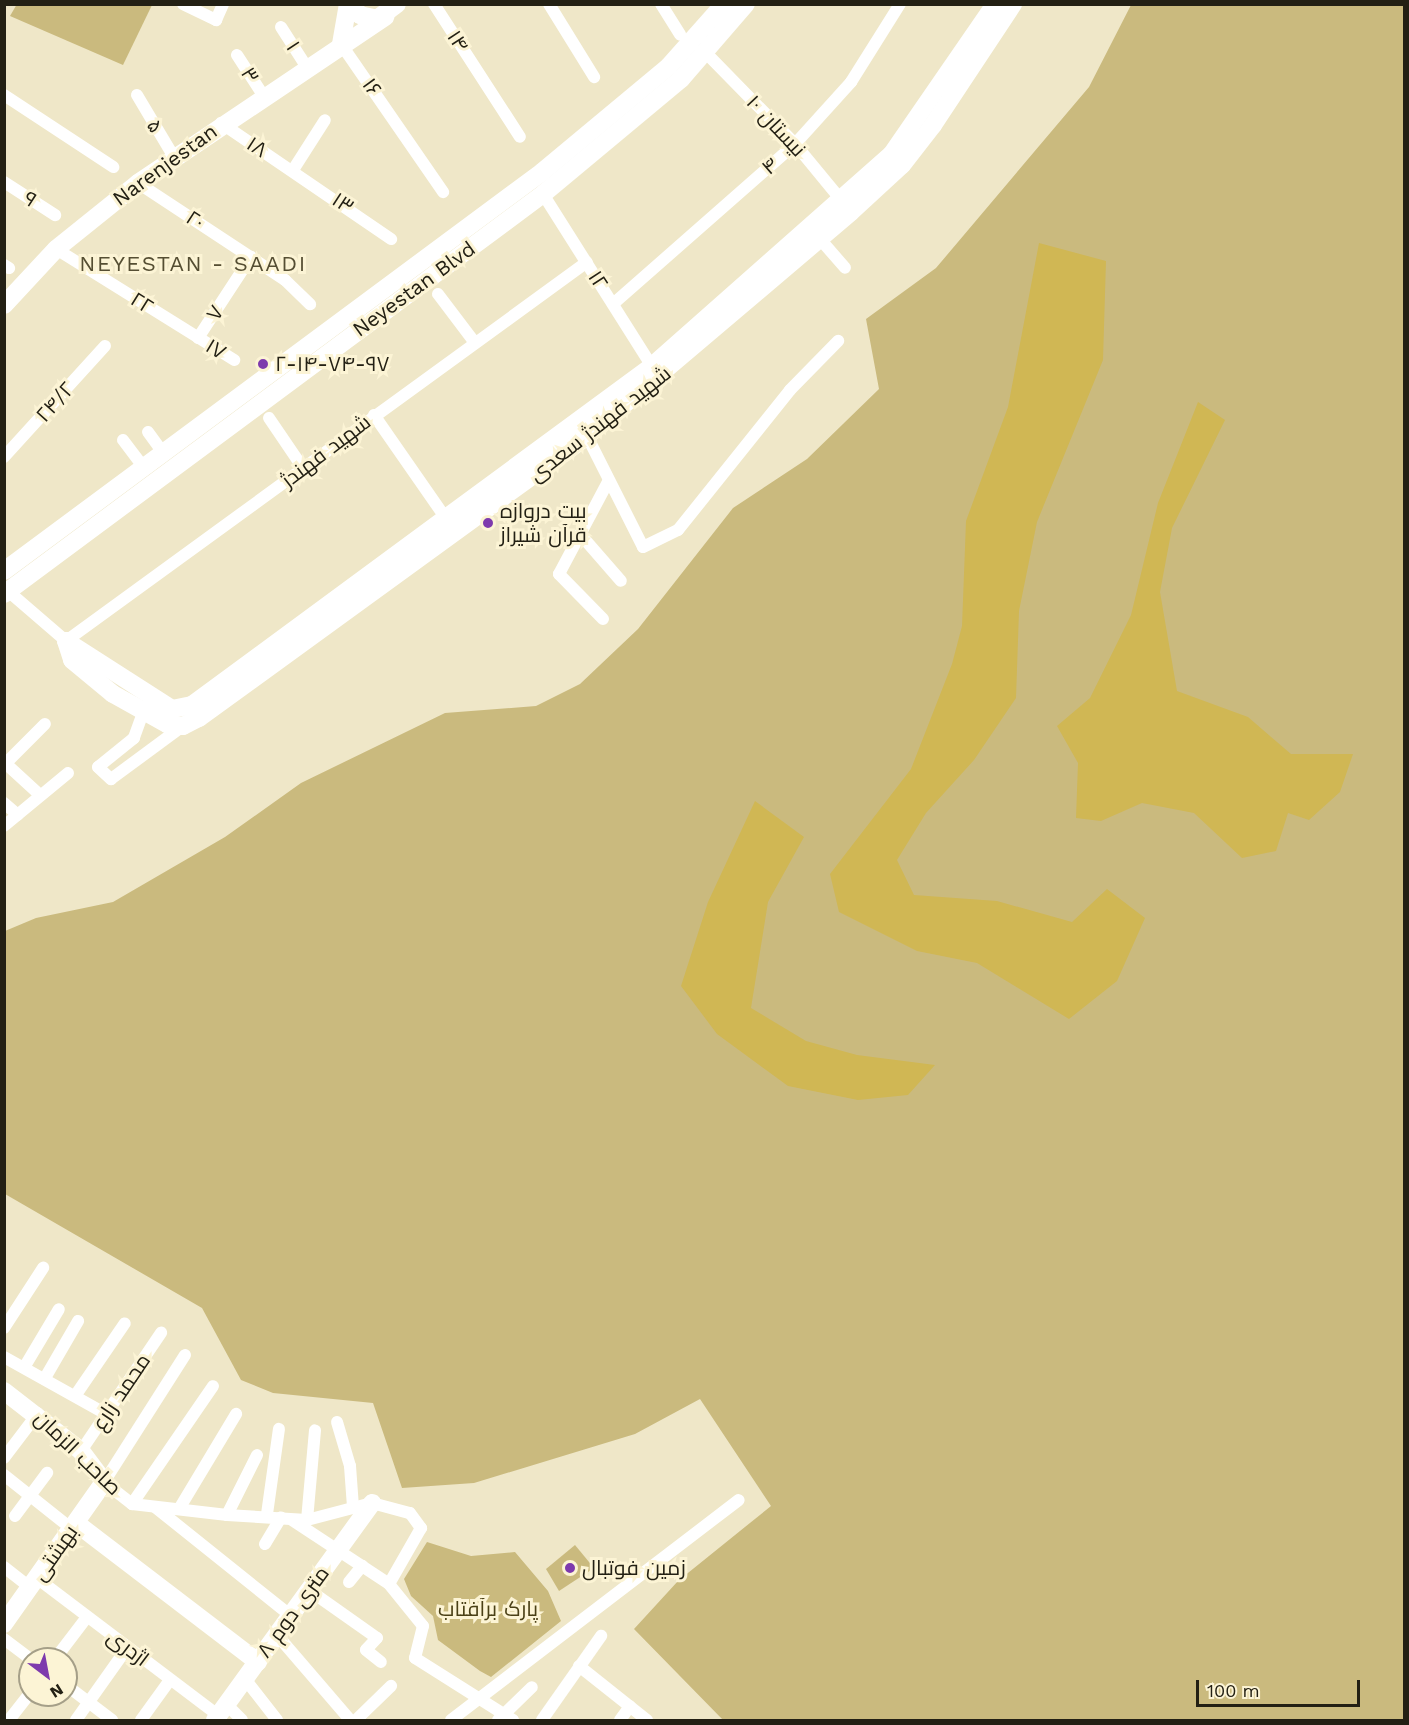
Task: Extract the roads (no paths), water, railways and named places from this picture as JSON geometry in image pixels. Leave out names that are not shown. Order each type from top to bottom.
[{"type":"street","points":[[183,4],[216,20],[223,4]]},
{"type":"street","points":[[341,44],[349,4],[368,19],[395,9]]},
{"type":"street","name":"۱۴","points":[[434,4],[520,137]]},
{"type":"street","points":[[549,4],[594,77]]},
{"type":"street","points":[[661,4],[680,35]]},
{"type":"street","name":"Neyestan Blvd","points":[[4,571],[542,172],[669,66],[724,4]]},
{"type":"street","name":"Neyestan Blvd","points":[[6,593],[543,194],[706,54],[746,4]]},
{"type":"street","name":"۴","points":[[614,304],[795,144],[851,82],[900,4]]},
{"type":"street","name":"شهید فهندژ سعدی","points":[[66,641],[72,660],[144,710],[183,726],[587,436],[891,155],[1005,6]]},
{"type":"street","name":"شهید فهندژ سعدی","points":[[6,593],[121,681],[181,711],[655,373],[820,239],[902,165],[1005,6]]},
{"type":"street","name":"Narenjestan","points":[[4,305],[56,249],[138,183],[221,123],[395,9]]},
{"type":"street","name":"۱","points":[[281,27],[306,66]]},
{"type":"street","name":"۱۶","points":[[341,44],[404,130],[443,192]]},
{"type":"street","name":"نیستان ۱۰","points":[[706,54],[795,144],[842,201]]},
{"type":"street","name":"۳","points":[[237,55],[263,95]]},
{"type":"street","points":[[4,95],[113,167]]},
{"type":"street","name":"۵","points":[[137,95],[174,157]]},
{"type":"street","points":[[293,170],[326,120]]},
{"type":"street","name":"۱۸","points":[[221,123],[293,170]]},
{"type":"street","name":"۱۳","points":[[293,170],[391,239]]},
{"type":"street","name":"۹","points":[[4,182],[55,215]]},
{"type":"street","name":"۲۰","points":[[138,183],[251,257],[310,304]]},
{"type":"street","name":"۱۲","points":[[543,194],[614,304],[655,373]]},
{"type":"street","points":[[820,239],[845,268]]},
{"type":"street","name":"۲۲","points":[[56,249],[198,338]]},
{"type":"street","name":"۷","points":[[198,338],[251,257]]},
{"type":"street","name":"شهید فهندژ","points":[[66,641],[586,262]]},
{"type":"street","points":[[438,294],[475,343]]},
{"type":"street","name":"۱۷","points":[[198,338],[234,360]]},
{"type":"street","points":[[587,436],[643,547],[678,530],[790,390],[838,341]]},
{"type":"street","name":"۲۴/۲","points":[[4,457],[105,346]]},
{"type":"street","points":[[374,415],[447,520]]},
{"type":"street","points":[[269,418],[303,468]]},
{"type":"street","points":[[148,432],[163,453]]},
{"type":"street","points":[[123,440],[144,468]]},
{"type":"street","points":[[603,619],[559,574],[609,480]]},
{"type":"street","points":[[580,534],[621,581]]},
{"type":"street","points":[[144,710],[134,738],[98,767],[111,779],[183,726]]},
{"type":"street","points":[[40,795],[5,763],[45,724]]},
{"type":"street","points":[[4,826],[68,773]]},
{"type":"street","points":[[4,803],[18,815]]},
{"type":"street","points":[[4,1328],[43,1268]]},
{"type":"street","points":[[25,1366],[59,1309]]},
{"type":"street","points":[[45,1378],[78,1321]]},
{"type":"street","points":[[75,1396],[125,1323]]},
{"type":"street","name":"محمد زارع","points":[[81,1451],[161,1333]]},
{"type":"street","points":[[104,1482],[184,1355]]},
{"type":"street","points":[[4,1357],[25,1366],[106,1414]]},
{"type":"street","points":[[132,1504],[213,1386]]},
{"type":"street","name":"صاحب الزمان","points":[[4,1391],[38,1413],[81,1451],[104,1482],[132,1504],[179,1509]]},
{"type":"street","points":[[4,1458],[38,1413]]},
{"type":"street","points":[[236,1414],[179,1509],[227,1515],[267,1514],[307,1520],[372,1503],[410,1513],[422,1528],[389,1584]]},
{"type":"street","points":[[337,1422],[350,1466],[353,1508]]},
{"type":"street","points":[[267,1514],[279,1429]]},
{"type":"street","points":[[307,1520],[315,1430]]},
{"type":"street","points":[[227,1515],[257,1455]]},
{"type":"street","points":[[15,1516],[47,1473]]},
{"type":"street","points":[[6,1480],[74,1526],[258,1662]]},
{"type":"street","name":"بهشتی","points":[[4,1624],[104,1482]]},
{"type":"street","points":[[451,1720],[739,1500]]},
{"type":"street","name":"۸ متری دوم","points":[[220,1714],[372,1503]]},
{"type":"street","points":[[154,1506],[291,1616]]},
{"type":"street","points":[[285,1517],[389,1584],[423,1626],[415,1658],[482,1696],[506,1718],[532,1687]]},
{"type":"street","points":[[265,1544],[285,1517]]},
{"type":"street","points":[[349,1582],[362,1566]]},
{"type":"street","name":"اژدری","points":[[4,1567],[87,1617],[170,1680],[220,1714],[242,1720]]},
{"type":"street","points":[[309,1590],[378,1638],[366,1650],[381,1662]]},
{"type":"street","points":[[64,1647],[87,1617]]},
{"type":"street","points":[[277,1635],[350,1720]]},
{"type":"street","points":[[544,1720],[601,1636]]},
{"type":"street","points":[[4,1638],[18,1648]]},
{"type":"street","points":[[76,1720],[127,1648]]},
{"type":"street","points":[[579,1666],[647,1720]]},
{"type":"street","points":[[245,1679],[277,1720]]},
{"type":"street","points":[[141,1720],[170,1680]]},
{"type":"street","points":[[356,1720],[391,1686]]},
{"type":"street","points":[[78,1694],[112,1720]]},
{"type":"street","points":[[9,1720],[19,1707]]},
{"type":"street","points":[[620,1720],[630,1707]]},
{"type":"place","name":"۲-۱۴-۷۴-۹۷","points":[[263,364]]},
{"type":"place","name":"بیت دروازه قرآن شیراز","points":[[488,523]]},
{"type":"place","name":"زمین فوتبال","points":[[570,1568]]},
{"type":"district","name":"NEYESTAN - SAADI","points":[[193,264]]},
{"type":"park label","name":"پارک برآفتاب","points":[[488,1609]]}]
